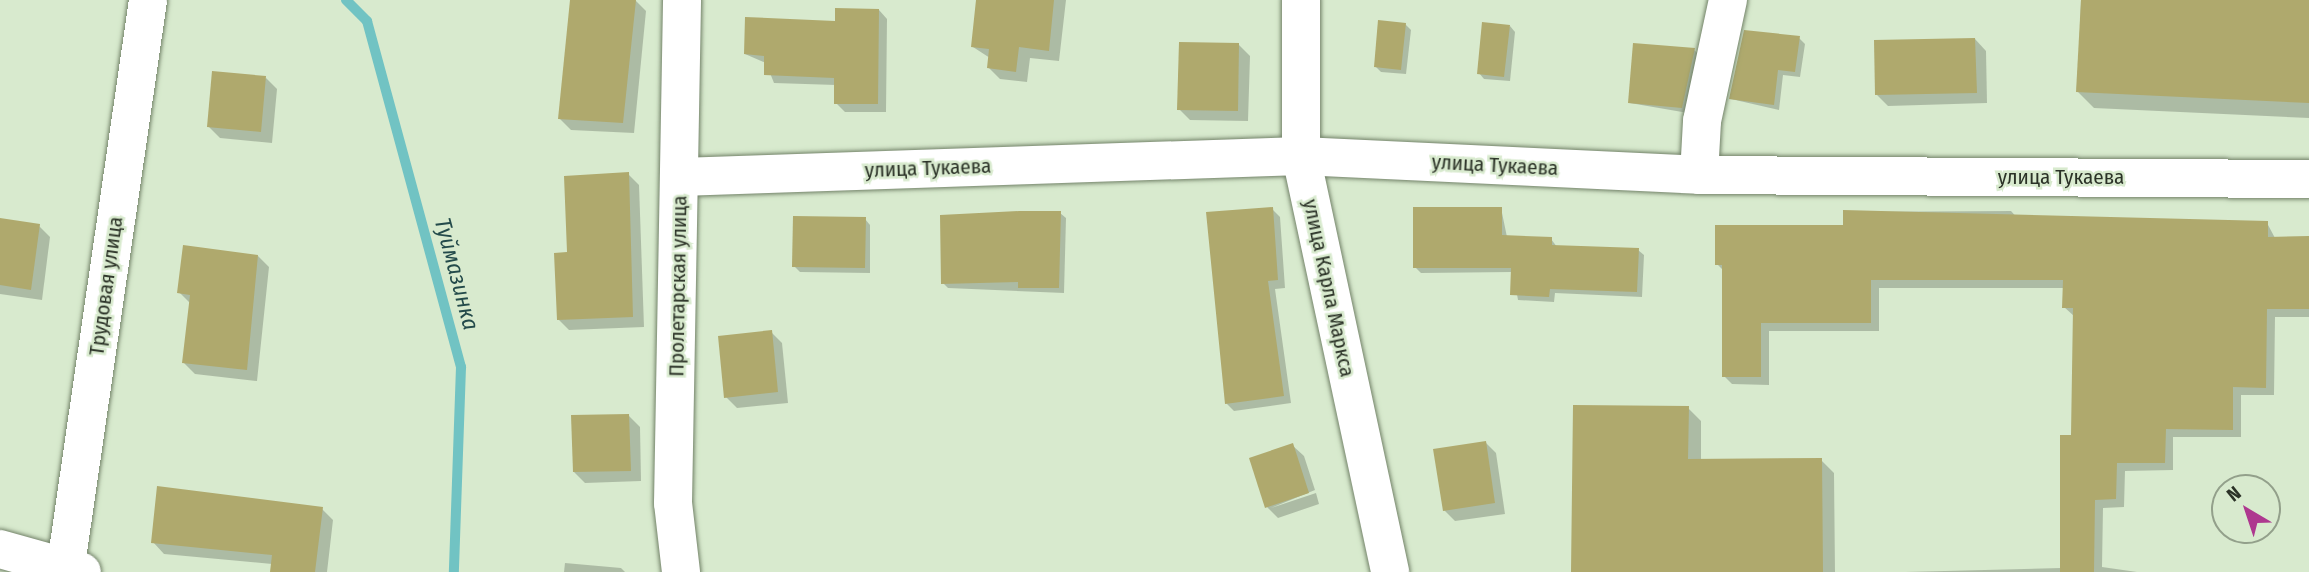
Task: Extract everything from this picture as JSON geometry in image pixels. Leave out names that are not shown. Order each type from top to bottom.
[{"type":"street","name":"Трудовая улица","points":[[71,570],[148,0]]},
{"type":"street","name":"Пролетарская улица","points":[[681,572],[673,503],[682,0]]},
{"type":"street","name":"улица Карла Маркса","points":[[1301,0],[1301,156],[1390,572]]},
{"type":"street","points":[[1699,175],[1702,121],[1728,0]]},
{"type":"street","name":"улица Тукаева","points":[[680,177],[1301,156],[1699,175],[2309,179]]},
{"type":"street","points":[[0,549],[71,570]]},
{"type":"building","points":[[570,0],[636,0],[623,123],[558,119]]},
{"type":"building","points":[[976,0],[1054,0],[1049,51],[1019,47],[1016,72],[987,68],[989,49],[971,47]]},
{"type":"building","points":[[2081,0],[2309,0],[2309,103],[2076,92]]},
{"type":"building","points":[[835,8],[879,9],[878,104],[834,104],[834,78],[764,75],[764,56],[744,54],[745,17],[835,21]]},
{"type":"building","points":[[1378,20],[1406,23],[1401,70],[1374,67]]},
{"type":"building","points":[[1482,22],[1510,25],[1504,77],[1477,74]]},
{"type":"building","points":[[1744,30],[1800,36],[1795,72],[1778,70],[1774,105],[1729,99]]},
{"type":"building","points":[[1975,38],[1977,93],[1875,95],[1874,40]]},
{"type":"building","points":[[1179,42],[1239,43],[1238,111],[1177,110]]},
{"type":"building","points":[[1633,43],[1695,48],[1682,108],[1628,103]]},
{"type":"building","points":[[212,71],[266,76],[261,132],[207,127]]},
{"type":"building","points":[[629,172],[633,317],[557,320],[554,253],[567,252],[564,176]]},
{"type":"building","points":[[1273,207],[1278,280],[1268,281],[1284,396],[1225,404],[1206,212]]},
{"type":"building","points":[[1413,207],[1502,207],[1502,235],[1552,237],[1552,245],[1639,248],[1637,292],[1550,289],[1549,297],[1510,295],[1511,268],[1413,268]]},
{"type":"building","points":[[1843,210],[2268,221],[2268,237],[2309,236],[2309,309],[2267,309],[2266,388],[2233,387],[2233,430],[2166,429],[2165,463],[2117,463],[2116,499],[2095,500],[2094,572],[2060,572],[2060,435],[2071,435],[2073,308],[2062,308],[2063,280],[1871,280],[1871,323],[1761,323],[1761,377],[1722,377],[1722,265],[1715,265],[1715,225],[1843,225]]},
{"type":"building","points":[[1061,211],[1059,288],[1018,288],[1018,282],[941,284],[940,215]]},
{"type":"building","points":[[793,216],[866,217],[865,268],[792,267]]},
{"type":"building","points":[[0,218],[40,224],[31,290],[0,285]]},
{"type":"building","points":[[183,245],[258,255],[247,370],[182,363],[190,295],[177,293]]},
{"type":"building","points":[[772,330],[778,392],[724,398],[718,336]]},
{"type":"building","points":[[1573,405],[1689,406],[1688,459],[1822,458],[1823,572],[1571,572]]},
{"type":"building","points":[[629,414],[631,471],[573,472],[571,415]]},
{"type":"building","points":[[1486,441],[1495,503],[1443,511],[1433,449]]},
{"type":"building","points":[[1293,443],[1309,493],[1265,508],[1249,458]]},
{"type":"building","points":[[157,486],[323,507],[315,572],[270,572],[272,555],[151,543]]},
{"type":"waterway","name":"Туймазинка","points":[[346,0],[367,21],[461,367],[454,572]]}]
